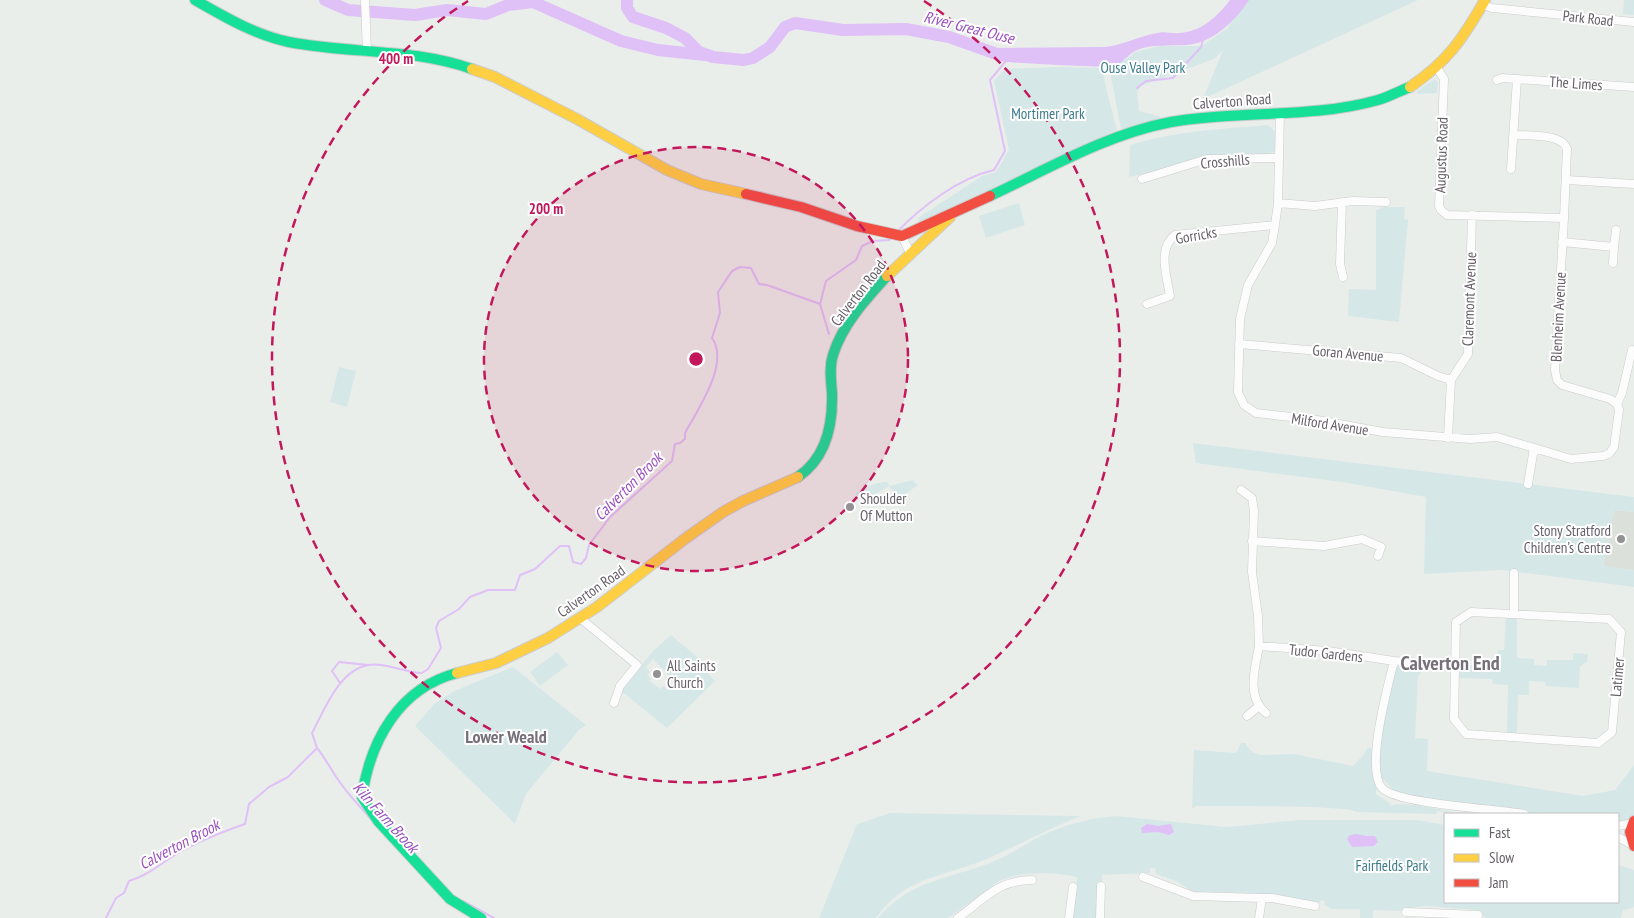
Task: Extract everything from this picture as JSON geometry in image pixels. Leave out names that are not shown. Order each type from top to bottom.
[{"type":"street","points":[[195,0],[246,28],[289,42],[433,58],[466,66],[495,77],[577,119],[667,170],[701,184],[801,207],[857,226],[896,235],[910,253]]},
{"type":"street","points":[[365,0],[367,52]]},
{"type":"street","name":"Park Road","points":[[1484,2],[1492,8],[1634,22]]},
{"type":"street","name":"Calverton Road","points":[[896,235],[954,212],[1109,140],[1140,129],[1187,119],[1348,108],[1384,99],[1414,85],[1437,68],[1456,50],[1484,2]]},
{"type":"street","name":"Augustus Road","points":[[1437,68],[1444,78],[1439,206],[1441,210],[1447,214],[1564,218]]},
{"type":"street","name":"The Limes","points":[[1497,80],[1502,78],[1634,87]]},
{"type":"street","points":[[1511,169],[1517,79]]},
{"type":"street","name":"Milford Avenue","points":[[1280,113],[1276,225],[1272,243],[1248,285],[1242,303],[1238,392],[1244,405],[1256,413],[1317,420],[1383,432],[1470,439],[1497,437],[1571,459],[1603,456],[1609,454],[1614,447],[1619,410],[1617,404],[1622,393],[1632,350]]},
{"type":"street","name":"Blenheim Avenue","points":[[1514,135],[1559,139],[1566,144],[1566,180],[1555,370],[1557,380],[1562,385],[1610,399],[1617,404]]},
{"type":"street","name":"Crosshills","points":[[1142,179],[1207,160],[1279,158]]},
{"type":"street","points":[[1566,180],[1634,184]]},
{"type":"street","points":[[1342,202],[1340,264],[1343,278]]},
{"type":"street","points":[[1278,203],[1315,206],[1342,202],[1386,202]]},
{"type":"street","points":[[1376,210],[1377,202]]},
{"type":"street","name":"Calverton Road","points":[[481,918],[450,899],[366,806],[362,797],[370,761],[378,741],[393,717],[405,700],[418,690],[455,672],[494,663],[520,652],[580,618],[635,578],[670,548],[702,527],[743,501],[797,478],[811,467],[817,460],[829,430],[832,399],[830,370],[834,351],[842,336],[873,293],[910,253],[947,222],[954,212]]},
{"type":"street","name":"Claremont Avenue","points":[[1451,380],[1468,354],[1472,215]]},
{"type":"street","name":"Gorricks","points":[[1147,304],[1170,296],[1164,250],[1168,240],[1175,235],[1276,225]]},
{"type":"street","points":[[1613,263],[1616,230]]},
{"type":"street","points":[[1562,242],[1614,248]]},
{"type":"street","name":"Goran Avenue","points":[[1239,344],[1400,358],[1451,380]]},
{"type":"street","points":[[1448,438],[1451,380]]},
{"type":"street","points":[[1528,484],[1534,448]]},
{"type":"street","points":[[1242,490],[1252,498],[1254,511],[1252,572],[1258,616],[1259,646],[1254,696],[1258,707],[1266,713]]},
{"type":"street","points":[[1252,541],[1324,546],[1362,539],[1381,547],[1378,556]]},
{"type":"street","points":[[1514,573],[1514,613]]},
{"type":"street","name":"Latimer","points":[[1470,612],[1514,613],[1609,618],[1621,632],[1612,732],[1598,743],[1466,734],[1454,719],[1456,622],[1470,612]]},
{"type":"street","points":[[580,618],[637,665],[620,686],[614,704]]},
{"type":"street","name":"Tudor Gardens","points":[[1259,646],[1328,651],[1394,661],[1455,665]]},
{"type":"street","points":[[1394,661],[1376,746],[1378,774],[1382,788],[1400,797],[1517,813]]},
{"type":"street","points":[[1246,716],[1258,707]]},
{"type":"street","points":[[1619,826],[1633,822]]},
{"type":"street","points":[[1633,822],[1630,832],[1634,846]]},
{"type":"street","points":[[1619,838],[1634,846]]},
{"type":"street","points":[[1143,877],[1194,896],[1272,898],[1315,906]]},
{"type":"street","points":[[958,918],[994,889],[1010,882],[1032,880]]},
{"type":"street","points":[[1100,918],[1101,886]]},
{"type":"street","points":[[1069,918],[1072,887]]},
{"type":"street","points":[[1259,918],[1262,898]]},
{"type":"street","points":[[1406,912],[1438,916],[1478,915]]},
{"type":"shaded area","points":[[1230,0],[1249,0],[1230,23],[1214,36],[1196,44],[1143,48],[1137,50],[1120,63],[1108,67],[1000,61],[992,59],[980,48],[1105,47],[1160,32],[1188,32],[1208,22]]},
{"type":"shaded area","name":"Stony Stratford Children’s Centre","points":[[1614,510],[1634,512],[1634,570],[1603,567]]},
{"type":"shaded area","points":[[1147,824],[1158,826],[1171,824],[1174,832],[1169,835],[1158,832],[1142,833],[1141,828]]},
{"type":"shaded area","points":[[1350,835],[1375,836],[1378,842],[1374,846],[1352,847],[1347,839]]},
{"type":"green space","name":"Ouse Valley Park","points":[[1245,0],[1418,0],[1203,99],[1223,50],[1214,59],[1141,86],[1137,92],[1139,111],[1159,116],[1161,119],[1121,129],[1109,67],[1128,58],[1135,52],[1159,46],[1201,46],[1228,28],[1235,13]]},
{"type":"green space","points":[[1624,0],[1634,0],[1634,15],[1623,14]]},
{"type":"green space","name":"Mortimer Park","points":[[1103,68],[1105,84],[1117,130],[922,224],[918,218],[982,176],[996,172],[1009,150],[994,81],[1005,69]]},
{"type":"green space","points":[[1435,79],[1438,82],[1437,93],[1417,94],[1417,91]]},
{"type":"green space","points":[[1268,125],[1276,132],[1275,151],[1266,156],[1206,159],[1129,177],[1130,145],[1181,134]]},
{"type":"green space","points":[[1019,203],[1025,225],[986,238],[979,216]]},
{"type":"green space","points":[[1384,207],[1405,207],[1404,219],[1408,220],[1399,322],[1348,316],[1349,289],[1376,290],[1376,210]]},
{"type":"green space","points":[[339,367],[356,371],[347,407],[330,402]]},
{"type":"green space","points":[[1193,443],[1634,497],[1634,512],[1614,510],[1603,566],[1634,570],[1634,587],[1502,570],[1424,574],[1426,497],[1342,482],[1196,463]]},
{"type":"green space","points":[[913,480],[918,485],[898,499],[889,486],[865,500],[855,494],[866,487],[878,483],[887,482],[890,486]]},
{"type":"green space","points":[[1506,617],[1517,617],[1517,658],[1534,659],[1534,665],[1547,666],[1547,660],[1573,660],[1573,653],[1588,654],[1587,662],[1580,666],[1579,688],[1546,686],[1545,682],[1529,681],[1529,695],[1518,695],[1517,733],[1507,733],[1508,685],[1493,684],[1492,679],[1460,678],[1459,665],[1497,665],[1498,650],[1504,650]]},
{"type":"green space","points":[[671,635],[702,661],[700,664],[715,681],[667,728],[621,691],[652,652]],"holes":[[[653,659],[669,676],[672,673],[674,676],[670,679],[674,684],[668,690],[663,686],[660,689],[650,681],[651,679],[647,675],[650,672],[646,667]]]},
{"type":"green space","points":[[557,652],[568,665],[540,686],[530,672]]},
{"type":"green space","points":[[1394,661],[1455,665],[1421,668],[1420,675],[1418,675],[1415,740],[1416,738],[1428,739],[1427,771],[1584,796],[1615,790],[1634,765],[1634,821],[1619,826],[1619,813],[1517,813],[1400,797],[1378,774],[1383,706]]},
{"type":"green space","points":[[513,667],[586,725],[579,730],[526,794],[515,824],[415,726],[434,704],[454,691]]},
{"type":"green space","points":[[1241,743],[1245,743],[1252,752],[1260,755],[1294,754],[1353,766],[1367,748],[1372,748],[1372,775],[1377,786],[1376,794],[1391,804],[1389,806],[1396,804],[1414,805],[1458,813],[1436,811],[1437,814],[1356,812],[1331,808],[1281,806],[1196,806],[1192,809],[1194,750],[1236,753]]},
{"type":"green space","points":[[890,813],[1080,816],[989,858],[914,885],[900,893],[876,918],[819,918],[857,824]]},
{"type":"green space","name":"Fairfields Park","points":[[1116,816],[1226,827],[1300,820],[1417,820],[1444,825],[1444,903],[1619,903],[1619,865],[1634,870],[1634,907],[1623,910],[1621,918],[1485,918],[1478,910],[1425,906],[1405,909],[1403,911],[1373,910],[1373,918],[1360,918],[1360,909],[1332,909],[1324,905],[1325,901],[1321,900],[1319,903],[1282,895],[1259,895],[1257,893],[1199,892],[1197,894],[1178,882],[1156,874],[1155,868],[1150,868],[1150,873],[1102,875],[1100,918],[1073,918],[1077,877],[1035,873],[1003,879],[994,884],[977,901],[972,901],[948,918],[878,918],[904,895],[917,888],[992,862],[1058,829],[1082,821]]},
{"type":"waterway","points":[[325,0],[348,10],[415,15],[447,10],[486,14],[508,5],[533,2],[621,41],[658,50],[705,55]]},
{"type":"waterway","name":"River Great Ouse","points":[[627,0],[627,8],[633,17],[666,28],[685,38],[699,52],[713,57],[744,60],[753,58],[770,47],[785,27],[795,23],[843,30],[906,29],[949,37],[994,53]]},
{"type":"waterway","points":[[1137,88],[1146,81],[1173,78],[1201,47],[1203,40]]},
{"type":"waterway","name":"Calverton Brook","points":[[897,232],[918,212],[942,194],[968,179],[994,170],[1005,151],[990,80],[1006,61]]},
{"type":"waterway","name":"Calverton Brook","points":[[829,334],[820,304],[826,281],[856,260],[862,246],[873,241],[889,240],[893,237]]},
{"type":"waterway","name":"Calverton Brook","points":[[106,918],[116,898],[124,893],[129,881],[149,872],[196,844],[245,824],[249,804],[269,787],[288,777],[317,748],[312,733],[327,703],[341,683],[358,668],[375,664],[422,673],[428,669],[441,648],[436,628],[439,621],[459,609],[470,597],[488,590],[515,590],[520,575],[535,569],[560,546],[569,546],[573,562],[581,564],[586,558],[589,545],[610,517],[672,461],[675,444],[685,439],[685,433],[704,399],[715,373],[717,348],[712,338],[720,313],[718,292],[732,271],[740,267],[751,268],[759,284],[767,285],[820,304]]},
{"type":"waterway","points":[[340,683],[332,671],[339,662],[368,665]]},
{"type":"waterway","name":"Kiln Farm Brook","points":[[317,748],[342,786],[370,818]]},
{"type":"waterway","name":"Kiln Farm Brook","points":[[463,901],[494,918]]},
{"type":"traffic: fast","points":[[195,0],[240,25],[276,39],[312,46],[404,54],[450,62],[472,69]]},
{"type":"traffic: fast","points":[[990,196],[1078,153],[1147,128],[1197,118],[1301,112],[1353,106],[1382,99],[1410,87]]},
{"type":"traffic: fast","points":[[798,477],[815,460],[826,440],[832,405],[831,364],[837,344],[856,313],[887,276]]},
{"type":"traffic: fast","points":[[457,673],[437,680],[419,691],[404,704],[391,720],[380,737],[372,756],[362,797],[378,821],[450,899],[481,918]]},
{"type":"traffic: slow","points":[[1410,87],[1435,68],[1453,49],[1485,0]]},
{"type":"traffic: slow","points":[[472,69],[495,77],[577,119],[667,170],[701,184],[746,194]]},
{"type":"traffic: slow","points":[[887,276],[950,217]]},
{"type":"traffic: slow","points":[[457,673],[496,663],[548,638],[597,607],[686,538],[723,512],[743,501],[798,477]]},
{"type":"traffic: jam","points":[[746,194],[801,207],[857,226],[902,236],[990,196]]},
{"type":"traffic: jam","points":[[1634,821],[1630,832],[1634,846]]},
{"type":"place","name":"Shoulder Of Mutton","points":[[850,507]]},
{"type":"place","name":"Stony Stratford Children’s Centre","points":[[1621,539]]},
{"type":"place","name":"All Saints Church","points":[[657,674]]},
{"type":"district","name":"Calverton End","points":[[1450,663]]},
{"type":"district","name":"Lower Weald","points":[[506,736]]}]
